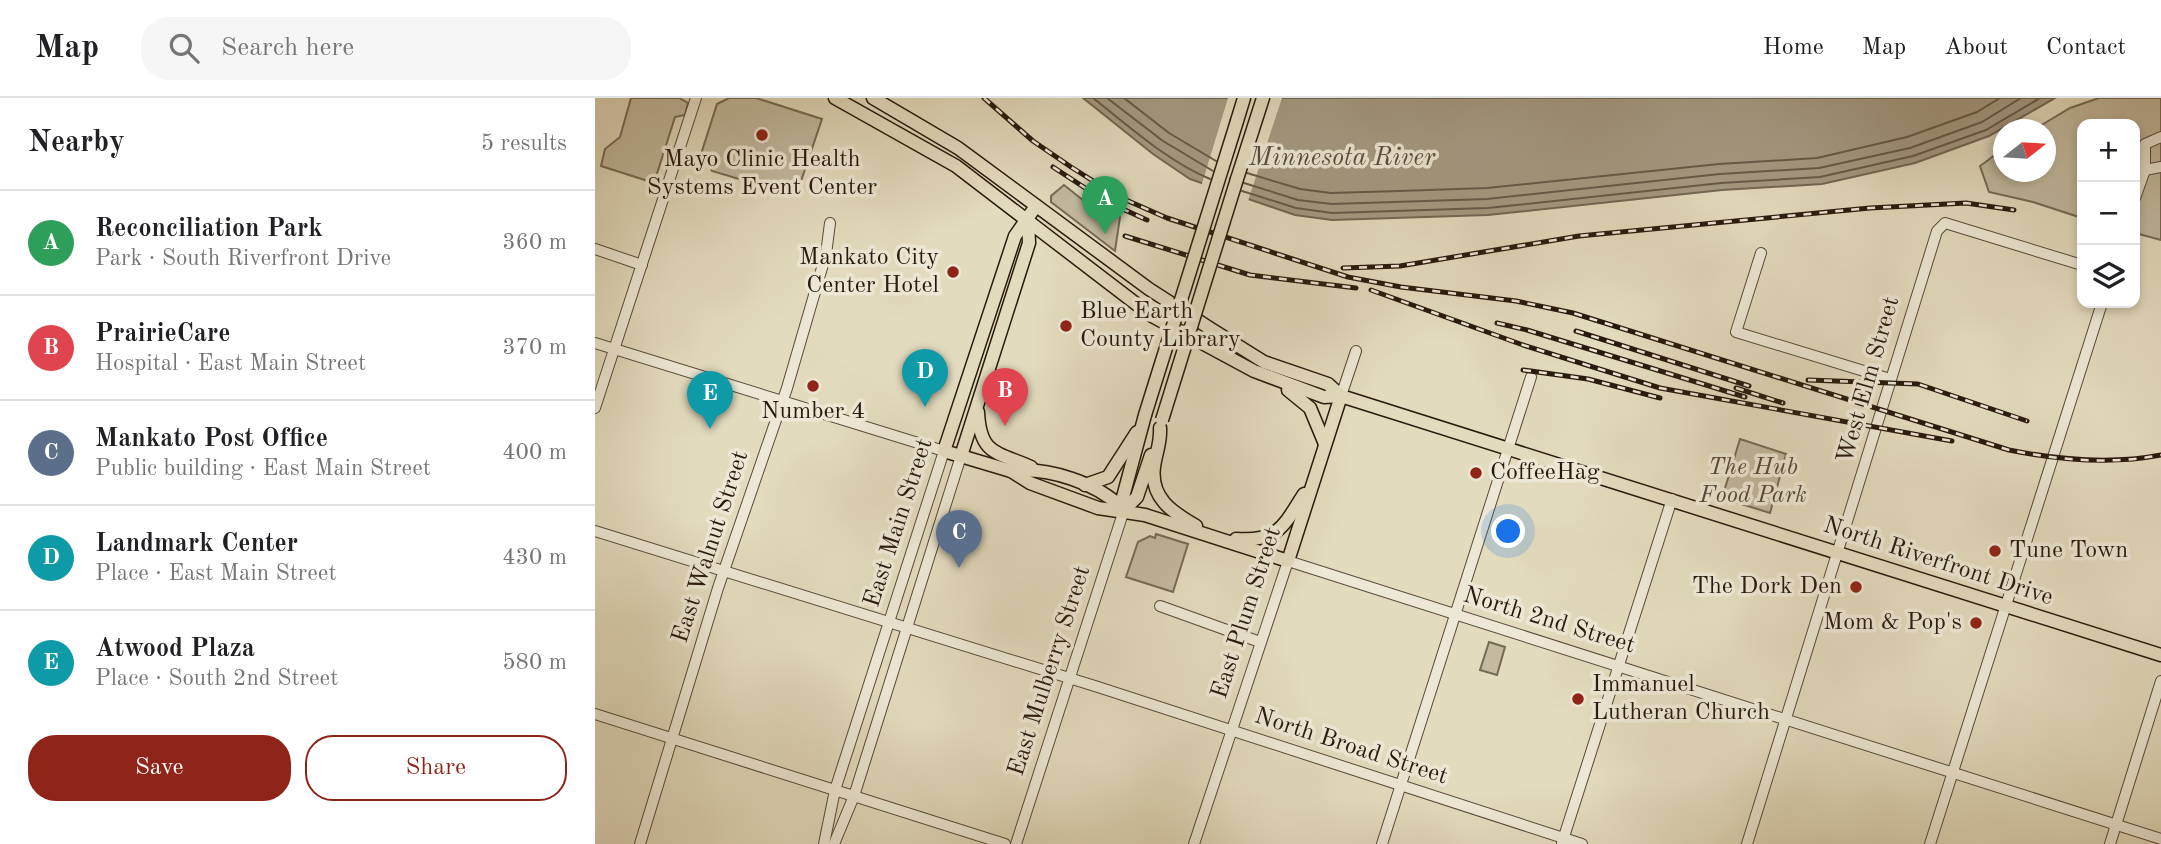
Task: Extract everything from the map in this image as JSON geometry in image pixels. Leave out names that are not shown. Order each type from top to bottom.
[{"type":"main road","points":[[835,98],[956,166],[1152,316],[1302,398],[1314,416],[1325,444]]},
{"type":"main road","points":[[873,98],[958,148],[1149,289],[1243,349],[1264,362],[1328,384],[1341,396]]},
{"type":"main road","points":[[1124,510],[1123,498],[1140,429],[1244,98]]},
{"type":"main road","points":[[1124,510],[1137,497],[1263,98]]},
{"type":"main road","name":"East Main Street","points":[[944,451],[1001,273],[1015,236],[1036,206]]},
{"type":"main road","name":"East Main Street","points":[[961,456],[1029,243],[1028,220]]},
{"type":"main road","points":[[1254,371],[1324,397],[1341,396]]},
{"type":"main road","name":"East Plum Street","points":[[1288,561],[1341,396]]},
{"type":"main road","name":"North Riverfront Drive","points":[[1341,396],[2161,655]]},
{"type":"main road","points":[[977,404],[979,433],[984,444],[994,453],[1035,469]]},
{"type":"main road","points":[[1161,424],[1161,444],[1154,466],[1154,482],[1162,501],[1169,510],[1217,538],[1256,540],[1272,536],[1285,523],[1314,479]]},
{"type":"main road","points":[[1085,485],[1108,477],[1124,448],[1140,429]]},
{"type":"main road","name":"North 2nd Street","points":[[944,451],[1011,471],[1030,483],[1098,508],[1124,510],[1288,561]]},
{"type":"main road","name":"North 2nd Street","points":[[1011,471],[1035,469],[1085,485],[1109,495],[1124,510]]},
{"type":"street","points":[[595,408],[694,99]]},
{"type":"street","points":[[2140,184],[2145,170],[2145,144],[2161,137]]},
{"type":"street","points":[[2145,170],[2161,167]]},
{"type":"street","name":"East Walnut Street","points":[[640,844],[723,573],[782,402],[826,254],[830,223]]},
{"type":"street","name":"West Elm Street","points":[[1747,844],[1937,231],[1945,223],[2077,263]]},
{"type":"street","points":[[595,249],[642,265]]},
{"type":"street","points":[[1761,253],[1736,332],[1890,379]]},
{"type":"street","points":[[1930,844],[2100,308]]},
{"type":"street","points":[[595,343],[944,451]]},
{"type":"street","points":[[1341,396],[1356,351]]},
{"type":"street","points":[[1382,844],[1531,377]]},
{"type":"street","name":"East Main Street","points":[[824,844],[835,790],[944,451]]},
{"type":"street","name":"East Main Street","points":[[834,844],[854,796],[961,456]]},
{"type":"street","points":[[1562,841],[1672,499]]},
{"type":"street","name":"East Mulberry Street","points":[[1016,844],[1124,510]]},
{"type":"street","name":"North Broad Street","points":[[595,531],[1231,730],[1402,785],[1562,841],[1582,844]]},
{"type":"street","name":"North 2nd Street","points":[[1288,561],[1788,718],[2161,839]]},
{"type":"street","name":"East Plum Street","points":[[1194,844],[1288,561]]},
{"type":"street","points":[[1160,606],[1261,642]]},
{"type":"street","points":[[2110,844],[2161,681]]},
{"type":"street","points":[[595,714],[1005,844]]},
{"type":"green space","points":[[631,98],[679,98],[688,103],[685,115],[675,117],[654,183],[601,166],[605,149],[620,137]]},
{"type":"green space","name":"Mayo Clinic Health Systems Event Center","points":[[729,98],[756,98],[822,119],[796,196],[712,171],[702,151],[717,104]]},
{"type":"green space","points":[[2099,98],[2161,98],[2161,240],[2140,234],[2140,119],[2077,119],[2077,216],[2033,202],[1989,192],[1980,166],[1993,156],[1993,182],[2056,182],[2056,119],[2052,119],[2070,108]]},
{"type":"green space","points":[[1064,185],[1084,201],[1120,217],[1115,251],[1051,202],[1051,196]]},
{"type":"green space","name":"The Hub Food Park","points":[[1740,439],[1786,454],[1770,513],[1722,498]]},
{"type":"green space","points":[[1156,534],[1188,544],[1173,592],[1126,577],[1138,542],[1150,536],[1155,538]]},
{"type":"green space","points":[[1489,642],[1505,647],[1497,675],[1480,670]]},
{"type":"water","name":"Minnesota River","points":[[1083,98],[2055,98],[2019,119],[1993,119],[1993,134],[1989,136],[1915,163],[1822,184],[1722,190],[1488,215],[1332,220],[1295,215],[1190,179],[1153,154]]},
{"type":"pier","points":[[1228,98],[1282,98],[1247,204],[1201,187]]},
{"type":"railway","points":[[984,98],[1033,141],[1117,196],[1167,218],[1348,277],[1401,287],[1516,301],[1573,313],[2009,450],[2085,460],[2123,460],[2161,455]]},
{"type":"railway","points":[[1053,167],[1105,201],[1147,220]]},
{"type":"railway","points":[[1343,268],[1400,266],[1579,236],[1870,208],[1966,203],[2014,210]]},
{"type":"railway","points":[[1125,236],[1250,275],[1356,288]]},
{"type":"railway","points":[[1371,290],[1523,345],[1660,388],[1952,441]]},
{"type":"railway","points":[[1497,323],[1745,397]]},
{"type":"railway","points":[[1576,331],[1749,386]]},
{"type":"railway","points":[[1523,370],[1588,379],[1660,398]]},
{"type":"railway","points":[[1808,380],[1918,384],[2027,421]]},
{"type":"railway","points":[[1736,388],[1783,403]]},
{"type":"place","name":"Mayo Clinic Health Systems Event Center","points":[[762,135]]},
{"type":"place","name":"Reconciliation Park","points":[[1105,234]]},
{"type":"place","name":"Mankato City Center Hotel","points":[[953,272]]},
{"type":"place","name":"Blue Earth County Library","points":[[1066,326]]},
{"type":"place","name":"Number 4","points":[[813,386]]},
{"type":"place","name":"Landmark Center","points":[[925,407]]},
{"type":"place","name":"PrairieCare","points":[[1005,426]]},
{"type":"place","name":"Atwood Plaza","points":[[710,429]]},
{"type":"place","name":"CoffeeHag","points":[[1476,473]]},
{"type":"place","name":"Tune Town","points":[[1995,551]]},
{"type":"place","name":"Mankato Post Office","points":[[959,568]]},
{"type":"place","name":"The Dork Den","points":[[1856,587]]},
{"type":"place","name":"Mom & Pop's","points":[[1976,623]]},
{"type":"place","name":"Immanuel Lutheran Church","points":[[1578,699]]}]
